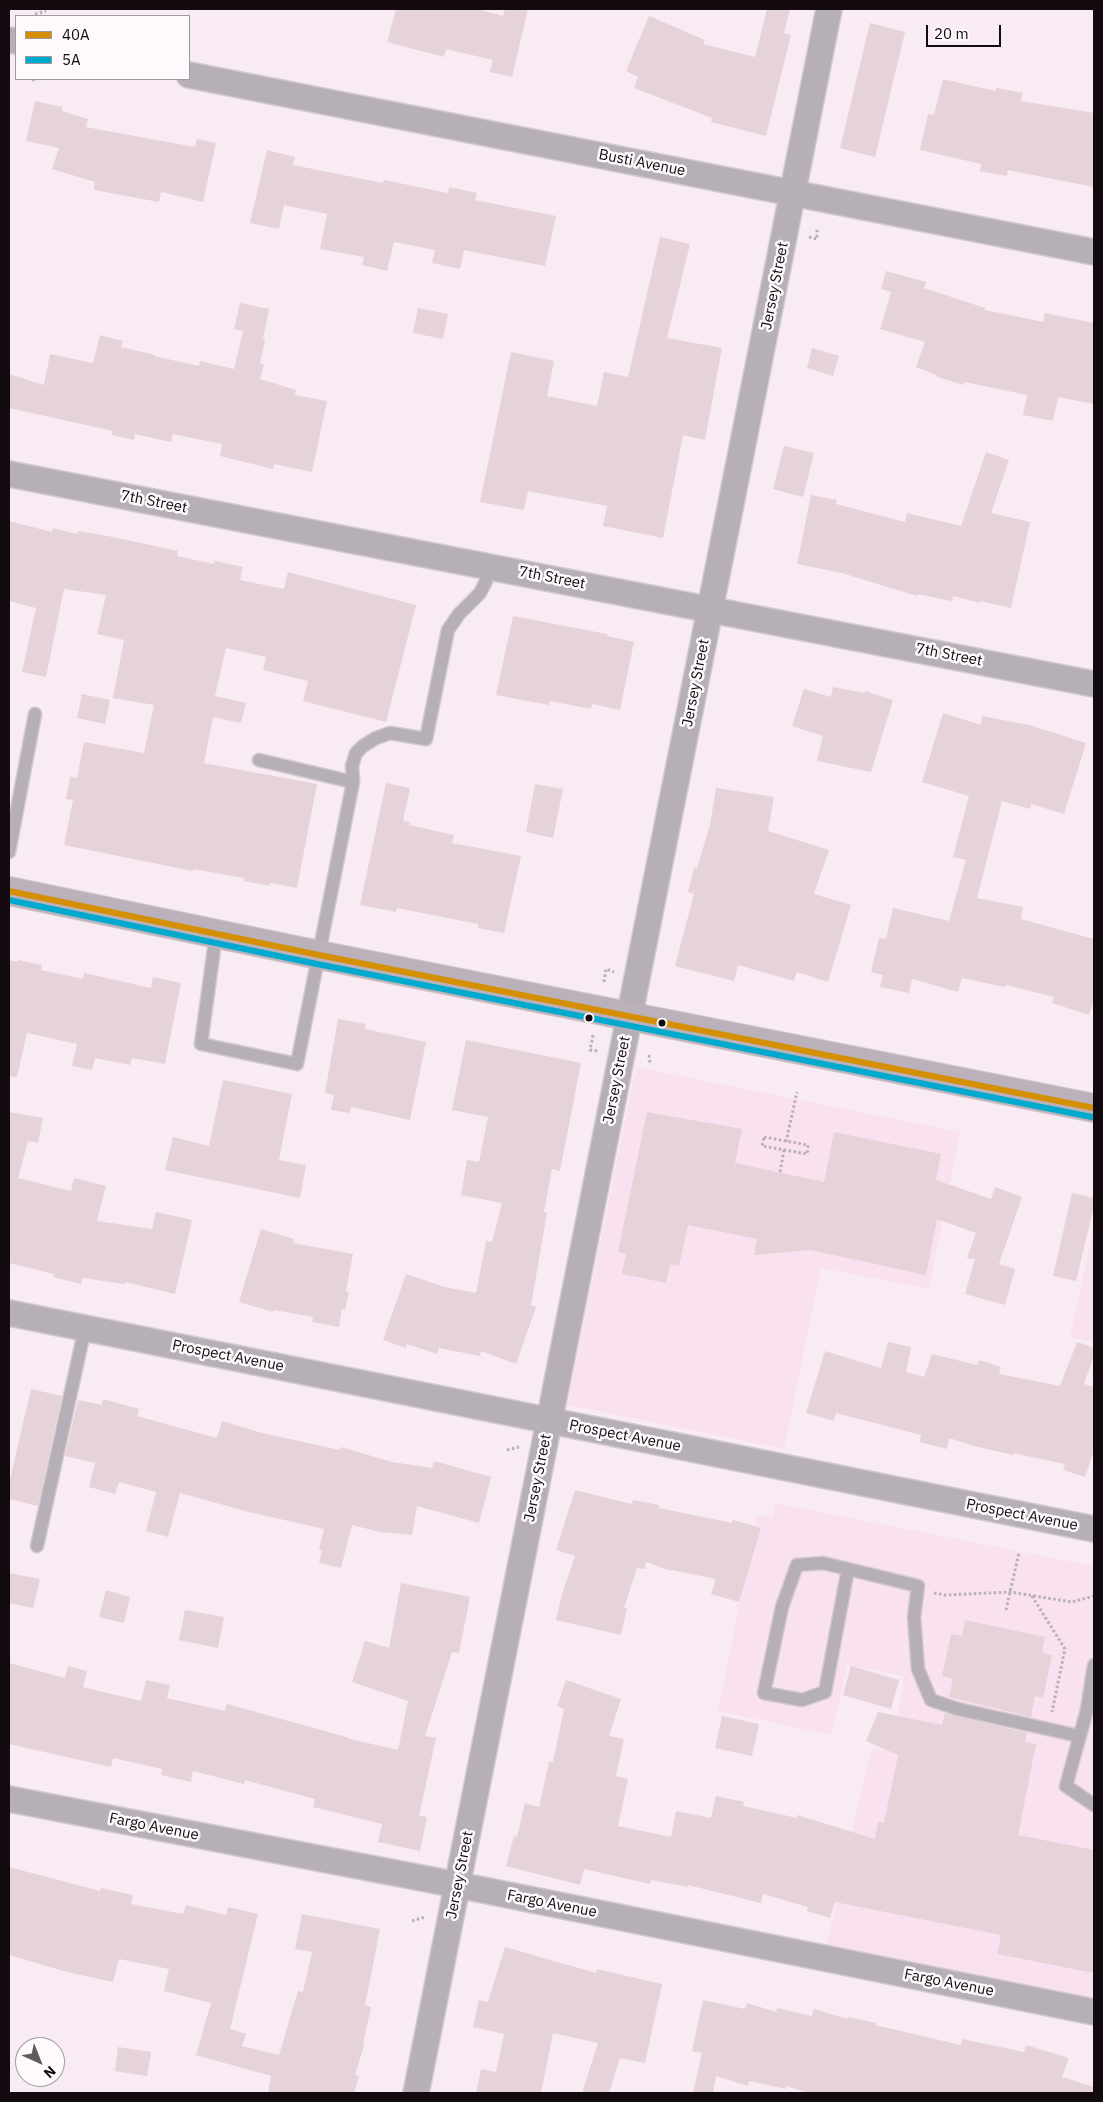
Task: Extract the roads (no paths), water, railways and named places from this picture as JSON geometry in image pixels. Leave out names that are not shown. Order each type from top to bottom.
[{"type":"main road","points":[[9,891],[319,955],[1094,1108]]},
{"type":"street","name":"Jersey Street","points":[[416,2093],[829,9]]},
{"type":"street","name":"Busti Avenue","points":[[190,75],[1094,252]]},
{"type":"street","name":"7th Street","points":[[9,474],[711,608],[1094,684]]},
{"type":"street","name":"Prospect Avenue","points":[[9,1313],[1094,1530]]},
{"type":"street","name":"Fargo Avenue","points":[[9,1799],[458,1885],[1094,2012]]},
{"type":"lane","points":[[216,934],[201,1044],[297,1064],[352,782],[352,766],[356,753],[376,738],[390,733],[426,739],[448,630],[459,614],[480,593],[486,581],[489,566]]},
{"type":"lane","points":[[9,852],[35,714]]},
{"type":"lane","points":[[259,760],[352,782]]},
{"type":"lane","points":[[37,1546],[85,1328]]},
{"type":"lane","points":[[848,1569],[826,1692],[802,1700],[764,1693],[782,1608],[797,1565],[823,1563],[848,1569],[918,1586],[914,1617],[918,1669],[931,1700],[958,1709],[1079,1736]]},
{"type":"lane","points":[[1094,1665],[1086,1710],[1066,1786],[1094,1805]]},
{"type":"lane","points":[[1094,1810],[1094,1815]]}]
